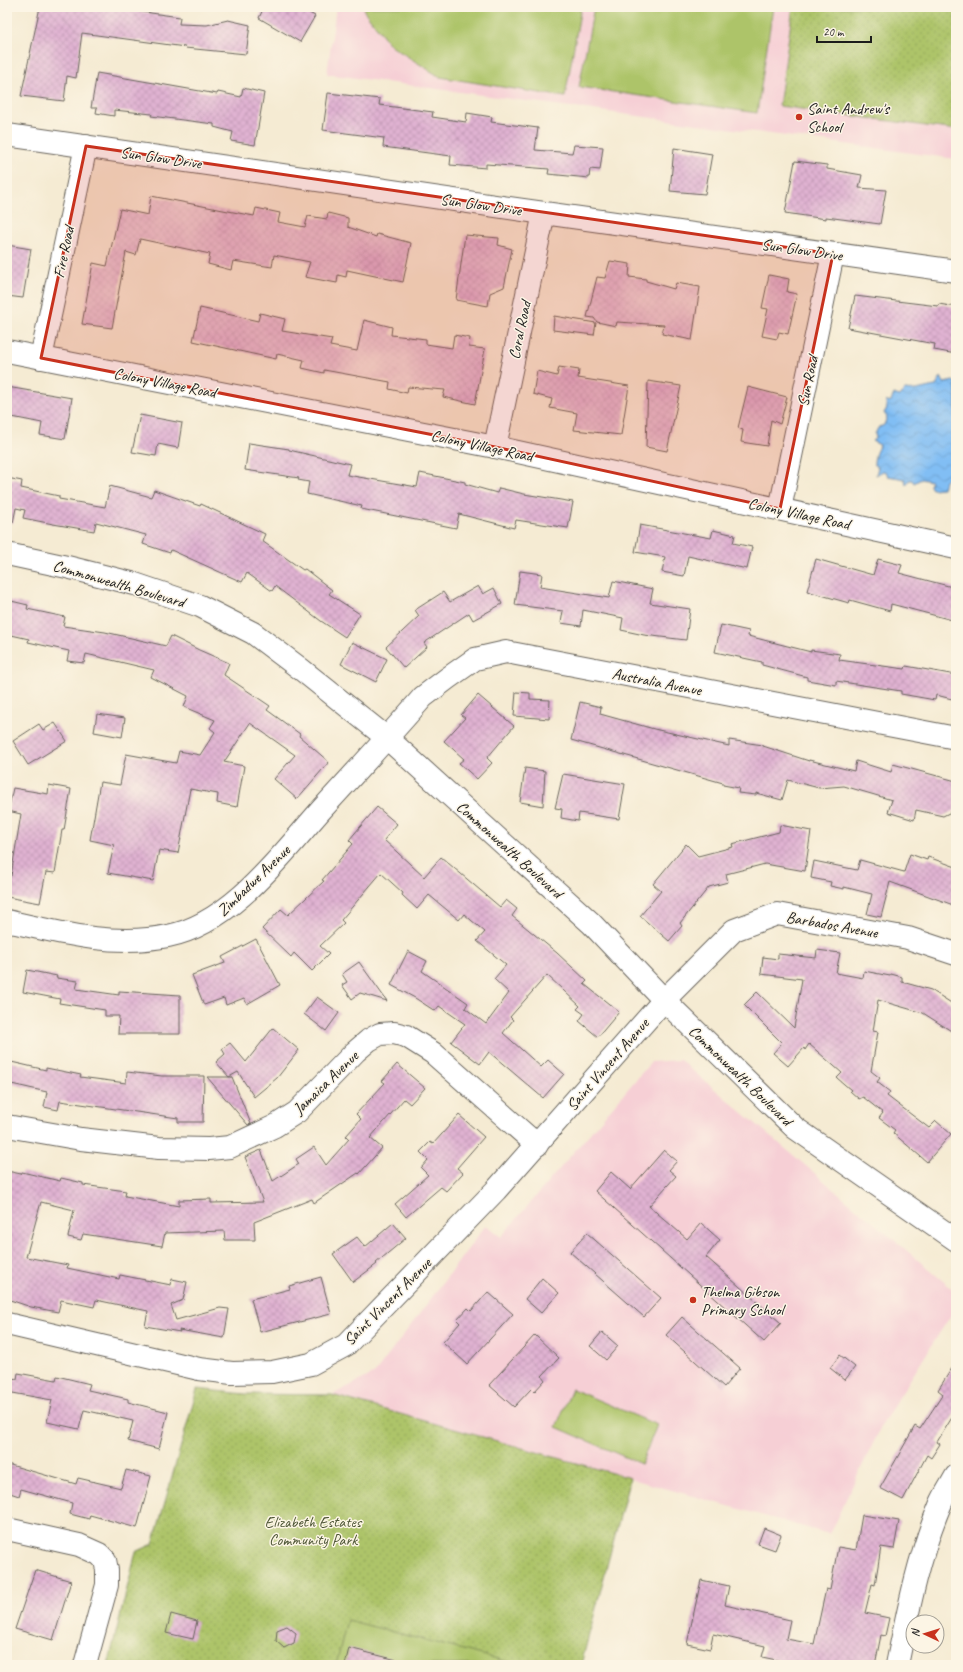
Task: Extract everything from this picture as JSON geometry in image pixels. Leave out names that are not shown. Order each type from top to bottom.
[{"type":"street","name":"Sun Glow Drive","points":[[7,135],[956,271]]},
{"type":"street","name":"Fire Road","points":[[41,358],[86,146]]},
{"type":"street","name":"Coral Road","points":[[495,447],[544,213]]},
{"type":"street","name":"Sun Road","points":[[780,509],[833,254]]},
{"type":"street","name":"Colony Village Road","points":[[7,351],[495,447],[956,548]]},
{"type":"street","name":"Commonwealth Boulevard","points":[[7,554],[134,584],[200,606],[253,632],[387,738],[591,923],[664,1000],[795,1128],[956,1240]]},
{"type":"street","name":"Australia Avenue","points":[[387,738],[423,697],[448,678],[475,659],[506,652],[956,738]]},
{"type":"street","name":"Zimbadwe Avenue","points":[[7,921],[98,939],[135,940],[168,936],[195,928],[216,916],[236,900],[265,872],[387,738]]},
{"type":"street","name":"Barbados Avenue","points":[[664,1000],[734,930],[777,914],[908,938],[956,954]]},
{"type":"street","name":"Saint Vincent Avenue","points":[[7,1324],[199,1369],[232,1373],[272,1372],[312,1364],[346,1344],[496,1190],[664,1000]]},
{"type":"street","name":"Jamaica Avenue","points":[[7,1126],[81,1139],[159,1148],[209,1150],[230,1147],[275,1126],[297,1112],[355,1052],[369,1040],[380,1034],[394,1032],[406,1036],[433,1053],[537,1145]]},
{"type":"street","points":[[897,1665],[907,1617],[922,1559],[941,1502],[956,1476]]},
{"type":"street","points":[[7,1529],[79,1545],[99,1554],[105,1560],[107,1584],[85,1665]]},
{"type":"highlighted area","points":[[86,146],[833,254],[780,509],[495,447],[41,358]]},
{"type":"shaded area","name":"Saint Andrew's School","points":[[336,7],[956,7],[956,159],[327,74]]},
{"type":"shaded area","name":"Thelma Gibson Primary School","points":[[680,1060],[956,1292],[956,1307],[884,1421],[829,1534],[332,1395],[375,1373],[486,1225],[501,1237],[651,1062]]},
{"type":"green space","points":[[364,7],[581,7],[565,97],[440,77],[391,46],[364,11]]},
{"type":"green space","points":[[594,7],[773,7],[757,113],[579,87]]},
{"type":"green space","points":[[793,7],[956,7],[956,130],[779,106]]},
{"type":"green space","name":"Elizabeth Estates Community Park","points":[[197,1389],[245,1394],[332,1395],[630,1478],[581,1665],[108,1665],[136,1552],[153,1544]]},
{"type":"green space","points":[[572,1389],[657,1425],[641,1464],[556,1427]]},
{"type":"green space","points":[[347,1620],[521,1665],[336,1665]]},
{"type":"water","points":[[941,377],[944,383],[953,381],[956,383],[956,470],[945,481],[943,488],[932,489],[930,486],[931,481],[921,479],[914,483],[912,480],[909,480],[906,485],[905,479],[888,476],[886,472],[883,471],[876,475],[878,467],[874,464],[874,459],[880,445],[872,441],[876,438],[875,434],[878,428],[884,425],[887,417],[884,413],[887,408],[886,402],[891,401],[894,394],[899,396],[905,390],[917,390],[936,386]]},
{"type":"building","points":[[40,7],[107,7],[180,17],[179,24],[207,25],[228,20],[250,25],[246,54],[185,48],[82,33],[76,78],[67,76],[64,101],[21,96]]},
{"type":"building","points":[[264,7],[298,7],[315,16],[300,42],[259,18]]},
{"type":"building","points":[[97,73],[241,97],[243,88],[264,93],[255,145],[231,141],[233,132],[214,127],[214,124],[151,116],[152,114],[114,110],[114,116],[96,113],[97,108],[91,108]]},
{"type":"building","points":[[328,93],[380,99],[379,105],[433,112],[432,117],[466,122],[467,113],[492,117],[491,122],[538,128],[535,150],[572,153],[574,145],[603,147],[600,170],[590,169],[589,178],[548,174],[549,169],[486,164],[486,168],[450,165],[451,156],[383,147],[384,138],[323,130]]},
{"type":"building","points":[[674,148],[712,154],[705,194],[670,191]]},
{"type":"building","points":[[795,161],[827,165],[827,169],[862,175],[859,188],[886,190],[880,224],[826,217],[826,219],[785,213]]},
{"type":"building","points":[[151,196],[254,216],[256,208],[280,213],[278,222],[305,227],[308,216],[327,219],[328,213],[348,218],[348,227],[376,237],[377,234],[411,243],[403,282],[347,270],[346,277],[338,275],[337,283],[305,277],[310,262],[274,255],[272,267],[233,261],[231,270],[208,264],[210,254],[140,239],[136,255],[126,252],[112,328],[82,324],[93,263],[107,266],[120,209],[148,215]]},
{"type":"building","points":[[465,235],[499,238],[498,245],[512,249],[504,287],[490,293],[488,306],[456,300]]},
{"type":"building","points":[[7,245],[31,249],[23,298],[7,296]]},
{"type":"building","points":[[610,261],[630,264],[629,277],[646,279],[646,281],[674,289],[676,283],[700,287],[692,340],[662,334],[664,325],[617,322],[616,326],[597,322],[594,318],[587,317],[597,277],[605,278]]},
{"type":"building","points":[[769,275],[789,279],[787,292],[797,294],[788,334],[779,332],[777,339],[762,336],[768,309],[762,308]]},
{"type":"building","points":[[855,296],[956,307],[956,354],[934,350],[935,344],[848,328]]},
{"type":"building","points":[[200,308],[258,321],[260,313],[285,319],[282,331],[332,339],[330,346],[357,351],[364,320],[392,327],[391,335],[426,339],[426,344],[452,348],[454,335],[470,338],[469,347],[485,349],[475,404],[443,397],[445,390],[408,387],[407,393],[389,389],[390,382],[324,370],[324,373],[302,368],[304,360],[277,354],[276,359],[193,341]]},
{"type":"building","points":[[554,316],[596,323],[594,335],[553,330]]},
{"type":"building","points":[[559,367],[579,370],[578,378],[629,386],[621,435],[574,430],[577,413],[550,408],[552,399],[533,394],[537,371],[557,376]]},
{"type":"building","points":[[648,381],[681,386],[667,451],[646,447]]},
{"type":"building","points":[[7,387],[72,398],[65,439],[40,435],[42,423],[7,416]]},
{"type":"building","points":[[748,387],[787,397],[780,424],[771,420],[767,446],[741,442],[743,430],[738,428]]},
{"type":"building","points":[[140,415],[182,423],[178,448],[158,444],[156,456],[132,452]]},
{"type":"building","points":[[249,443],[289,449],[350,464],[347,475],[417,487],[420,473],[465,482],[465,484],[497,493],[499,488],[524,494],[573,502],[568,528],[516,520],[514,528],[459,514],[456,528],[361,509],[362,506],[307,494],[309,482],[298,480],[299,478],[245,470]]},
{"type":"building","points":[[7,478],[22,481],[21,488],[59,496],[59,499],[105,507],[110,486],[151,497],[154,490],[200,506],[201,504],[265,534],[262,541],[303,570],[305,569],[332,590],[329,594],[360,614],[345,637],[321,621],[275,586],[272,591],[247,573],[242,582],[171,550],[170,553],[143,544],[146,535],[96,522],[94,531],[23,518],[25,510],[16,508],[13,523],[7,522]]},
{"type":"building","points":[[640,525],[711,538],[713,530],[735,535],[733,543],[752,547],[747,569],[688,556],[684,576],[662,572],[665,557],[635,552]]},
{"type":"building","points":[[816,559],[873,575],[878,559],[902,565],[899,573],[956,588],[956,621],[891,604],[890,611],[850,600],[849,603],[807,591]]},
{"type":"building","points":[[520,571],[542,574],[540,587],[609,598],[613,581],[653,589],[650,603],[690,609],[686,640],[644,635],[621,630],[623,618],[583,610],[581,626],[561,623],[563,611],[515,605]]},
{"type":"building","points":[[478,586],[483,594],[494,588],[502,604],[473,620],[469,613],[424,643],[427,647],[404,668],[386,647],[419,616],[415,610],[443,592],[450,602]]},
{"type":"building","points":[[7,600],[28,605],[27,609],[65,617],[63,626],[105,632],[166,646],[171,636],[229,663],[224,675],[270,706],[267,710],[300,734],[299,736],[329,762],[297,799],[274,779],[295,755],[250,723],[224,762],[244,766],[237,807],[217,803],[218,794],[190,789],[178,853],[159,850],[153,881],[108,873],[114,845],[90,840],[100,782],[120,785],[126,754],[176,763],[179,751],[200,755],[215,732],[210,728],[215,720],[184,707],[188,696],[151,677],[154,670],[86,654],[84,663],[67,661],[69,651],[28,642],[29,639],[7,634]]},
{"type":"building","points":[[721,625],[749,631],[748,636],[811,652],[811,650],[840,654],[839,660],[905,669],[906,666],[956,675],[956,700],[936,695],[935,700],[901,694],[901,691],[836,681],[836,685],[807,680],[807,677],[762,665],[762,662],[715,652]]},
{"type":"building","points":[[352,642],[387,659],[376,682],[341,664]]},
{"type":"building","points":[[516,692],[530,693],[530,699],[550,700],[549,719],[514,716]]},
{"type":"building","points":[[478,695],[514,726],[487,758],[492,763],[477,779],[459,763],[464,759],[444,741],[465,718],[461,715]]},
{"type":"building","points":[[580,702],[601,707],[600,714],[654,729],[729,746],[729,740],[763,745],[809,761],[854,771],[856,761],[891,772],[893,764],[956,781],[955,810],[943,816],[916,810],[914,820],[888,812],[892,800],[844,786],[819,788],[788,780],[782,800],[756,793],[756,795],[738,793],[739,788],[723,785],[723,783],[571,740]]},
{"type":"building","points":[[97,714],[125,718],[122,737],[94,732]]},
{"type":"building","points":[[55,723],[67,741],[28,765],[13,741],[39,724],[43,730]]},
{"type":"building","points":[[525,768],[545,771],[543,806],[520,802]]},
{"type":"building","points":[[563,774],[625,784],[619,819],[579,813],[578,821],[561,818],[562,809],[555,808]]},
{"type":"building","points":[[49,785],[71,789],[55,873],[46,872],[40,903],[7,897],[7,889],[11,876],[21,814],[8,811],[13,788],[48,794]]},
{"type":"building","points":[[377,807],[397,824],[384,840],[424,877],[441,857],[500,907],[506,900],[517,909],[512,916],[557,953],[587,981],[584,984],[619,1012],[598,1037],[579,1021],[584,1014],[577,1009],[580,1006],[547,975],[510,1017],[513,1020],[503,1033],[541,1067],[548,1060],[564,1074],[543,1098],[489,1052],[480,1064],[451,1042],[465,1024],[439,1006],[435,1011],[391,985],[408,951],[427,961],[422,971],[468,1003],[465,1008],[486,1024],[509,993],[494,979],[506,965],[477,941],[485,932],[464,914],[459,920],[429,895],[417,909],[402,895],[403,893],[381,873],[341,920],[344,923],[320,946],[329,954],[312,971],[294,953],[291,957],[262,929],[281,909],[288,915],[324,881],[322,880],[353,844],[349,840]]},
{"type":"building","points":[[780,825],[811,831],[805,871],[765,864],[726,874],[728,882],[709,887],[680,923],[682,926],[669,941],[640,916],[661,891],[653,884],[686,844],[698,856],[733,847],[732,844],[779,832]]},
{"type":"building","points":[[910,854],[927,860],[928,857],[956,867],[956,906],[890,882],[881,917],[867,914],[872,894],[844,887],[844,889],[830,886],[831,882],[811,878],[814,861],[857,870],[860,860],[904,872]]},
{"type":"building","points":[[256,939],[280,985],[247,1004],[244,998],[226,1005],[224,998],[204,1005],[192,975],[225,963],[222,957]]},
{"type":"building","points":[[817,950],[840,953],[836,973],[863,978],[864,971],[890,976],[891,974],[902,977],[902,982],[931,990],[956,1006],[956,1034],[923,1013],[878,1000],[873,1031],[878,1032],[871,1071],[880,1078],[877,1082],[890,1092],[887,1096],[929,1128],[936,1121],[951,1134],[927,1162],[893,1133],[895,1130],[879,1118],[883,1113],[863,1097],[859,1099],[837,1078],[842,1073],[809,1044],[805,1050],[804,1048],[788,1066],[773,1053],[782,1043],[744,1005],[757,992],[794,1028],[802,979],[761,974],[763,957],[778,959],[778,954],[816,958]]},
{"type":"building","points":[[359,962],[387,1001],[360,993],[352,999],[342,985],[347,982],[342,974]]},
{"type":"building","points":[[27,970],[57,976],[56,978],[78,981],[76,989],[119,995],[119,991],[180,995],[180,1034],[118,1034],[119,1016],[105,1016],[105,1010],[59,1003],[60,999],[23,992]]},
{"type":"building","points":[[317,997],[339,1013],[326,1031],[304,1014]]},
{"type":"building","points":[[273,1028],[299,1050],[277,1078],[254,1097],[238,1072],[229,1077],[216,1062],[225,1054],[222,1049],[230,1043],[246,1062]]},
{"type":"building","points":[[7,1061],[46,1070],[46,1068],[81,1075],[80,1077],[126,1083],[127,1072],[162,1076],[204,1076],[203,1122],[178,1122],[178,1118],[60,1101],[58,1110],[44,1107],[47,1092],[7,1083]]},
{"type":"building","points":[[397,1064],[425,1088],[410,1104],[404,1099],[370,1138],[382,1148],[359,1174],[358,1173],[314,1203],[312,1199],[254,1222],[255,1240],[225,1240],[224,1231],[165,1233],[162,1246],[83,1234],[81,1240],[68,1237],[74,1210],[41,1202],[26,1257],[68,1265],[67,1268],[119,1279],[120,1275],[171,1285],[172,1279],[187,1282],[183,1300],[171,1305],[176,1320],[220,1308],[229,1309],[224,1338],[145,1326],[148,1311],[96,1300],[94,1307],[61,1300],[58,1312],[31,1307],[7,1299],[7,1171],[21,1174],[22,1172],[60,1181],[61,1178],[83,1183],[83,1185],[126,1191],[125,1196],[179,1206],[179,1200],[211,1199],[211,1203],[263,1202],[245,1157],[261,1150],[273,1181],[299,1164],[296,1159],[314,1147],[326,1165],[349,1139],[346,1136],[361,1119],[356,1114],[385,1083],[382,1081]]},
{"type":"building","points":[[207,1077],[232,1077],[251,1124],[248,1125]]},
{"type":"building","points":[[459,1115],[484,1137],[457,1168],[463,1173],[446,1191],[441,1187],[406,1217],[395,1204],[428,1175],[421,1168],[428,1160],[420,1152],[430,1142],[433,1144]]},
{"type":"building","points":[[664,1150],[677,1161],[669,1170],[676,1176],[649,1206],[687,1239],[701,1223],[720,1240],[706,1257],[781,1323],[764,1342],[595,1191],[611,1172],[630,1189]]},
{"type":"building","points":[[393,1223],[406,1238],[376,1263],[377,1264],[353,1282],[333,1254],[357,1237],[365,1247]]},
{"type":"building","points":[[587,1233],[661,1298],[644,1317],[570,1252]]},
{"type":"building","points":[[321,1277],[331,1314],[260,1332],[251,1299],[290,1289],[289,1286]]},
{"type":"building","points":[[542,1278],[559,1293],[541,1313],[525,1299]]},
{"type":"building","points":[[488,1292],[513,1314],[467,1364],[443,1342],[460,1323],[457,1320],[468,1308],[471,1311]]},
{"type":"building","points":[[682,1317],[740,1368],[724,1387],[666,1335]]},
{"type":"building","points":[[602,1332],[618,1346],[606,1360],[590,1346]]},
{"type":"building","points":[[535,1335],[559,1358],[542,1376],[545,1380],[534,1392],[531,1389],[514,1407],[489,1385]]},
{"type":"building","points":[[840,1355],[855,1367],[845,1380],[830,1368]]},
{"type":"building","points":[[956,1362],[956,1411],[937,1442],[940,1444],[931,1458],[927,1455],[903,1500],[880,1488],[915,1426],[920,1429],[943,1394],[938,1390]]},
{"type":"building","points":[[18,1373],[56,1380],[57,1376],[90,1384],[88,1390],[128,1399],[128,1402],[168,1412],[159,1449],[128,1441],[133,1421],[84,1410],[79,1429],[47,1422],[52,1400],[7,1392],[7,1377],[17,1379]]},
{"type":"building","points":[[7,1464],[76,1484],[78,1478],[121,1488],[126,1470],[151,1476],[137,1528],[90,1515],[89,1519],[70,1514],[72,1503],[21,1489],[19,1496],[7,1492]]},
{"type":"building","points":[[862,1515],[899,1521],[894,1549],[881,1547],[875,1585],[872,1584],[865,1613],[889,1618],[885,1636],[881,1635],[875,1665],[801,1665],[762,1657],[765,1646],[713,1634],[710,1649],[687,1644],[701,1580],[729,1586],[725,1605],[790,1620],[786,1639],[814,1644],[826,1589],[830,1590],[838,1547],[856,1550]]},
{"type":"building","points":[[764,1528],[781,1535],[775,1550],[758,1544]]},
{"type":"building","points":[[35,1570],[71,1581],[53,1640],[15,1629]]},
{"type":"building","points":[[171,1614],[197,1621],[193,1639],[166,1633]]},
{"type":"building","points":[[287,1626],[296,1633],[294,1643],[284,1648],[276,1641],[277,1630]]},
{"type":"building","points":[[349,1648],[397,1660],[397,1665],[345,1665]]},
{"type":"place","name":"Saint Andrew's School","points":[[799,117]]},
{"type":"place","name":"Thelma Gibson Primary School","points":[[693,1300]]}]
